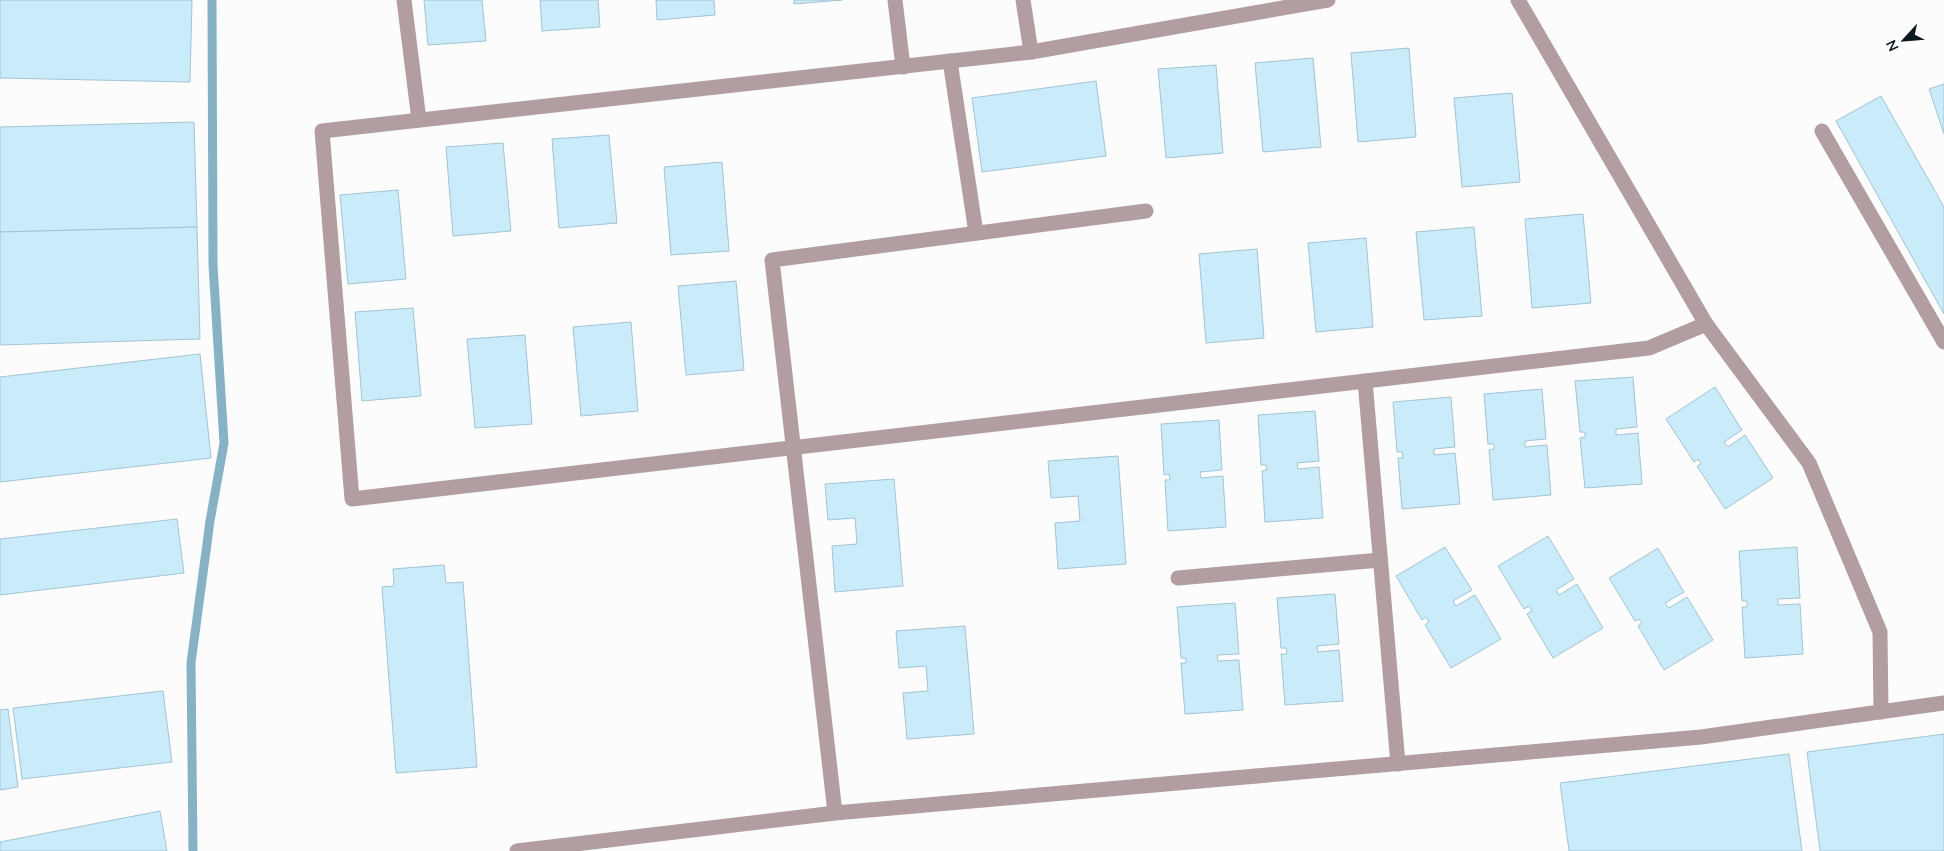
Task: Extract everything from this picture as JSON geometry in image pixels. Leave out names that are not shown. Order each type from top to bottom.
[{"type":"street","points":[[404,0],[418,120]]},
{"type":"street","points":[[895,0],[903,67]]},
{"type":"street","points":[[1023,0],[1031,52]]},
{"type":"street","points":[[1328,0],[1031,52],[322,131],[352,499],[1649,348],[1706,324]]},
{"type":"street","points":[[1518,0],[1706,324],[1809,463],[1880,632],[1881,712]]},
{"type":"street","points":[[950,61],[976,233]]},
{"type":"street","points":[[1822,131],[1944,342]]},
{"type":"street","points":[[835,813],[795,447],[772,260],[1146,212]]},
{"type":"street","points":[[1365,381],[1398,764]]},
{"type":"street","points":[[1178,578],[1380,560]]},
{"type":"street","points":[[517,851],[835,813],[1701,737],[1944,703]]},
{"type":"building","points":[[0,0],[192,0],[190,82],[0,78]]},
{"type":"building","points":[[424,0],[482,0],[486,41],[428,45]]},
{"type":"building","points":[[540,0],[598,0],[600,27],[542,31]]},
{"type":"building","points":[[656,0],[714,0],[715,15],[657,20]]},
{"type":"building","points":[[794,0],[842,0],[794,4]]},
{"type":"building","points":[[1409,48],[1416,137],[1358,142],[1351,53]]},
{"type":"building","points":[[1313,58],[1321,147],[1263,152],[1255,63]]},
{"type":"building","points":[[1216,65],[1223,153],[1166,158],[1158,69]]},
{"type":"building","points":[[1096,81],[1106,156],[982,172],[972,98]]},
{"type":"building","points":[[1944,84],[1944,134],[1929,89]]},
{"type":"building","points":[[1512,93],[1520,182],[1462,187],[1454,98]]},
{"type":"building","points":[[1881,96],[1944,207],[1944,314],[1836,121]]},
{"type":"building","points":[[194,122],[197,227],[0,232],[0,127]]},
{"type":"building","points":[[609,135],[617,223],[559,228],[552,139]]},
{"type":"building","points":[[503,143],[511,231],[453,236],[446,147]]},
{"type":"building","points":[[722,162],[729,251],[671,255],[664,167]]},
{"type":"building","points":[[398,190],[406,279],[348,284],[340,195]]},
{"type":"building","points":[[1583,214],[1591,303],[1532,308],[1525,219]]},
{"type":"building","points":[[197,227],[200,339],[0,345],[0,232]]},
{"type":"building","points":[[1474,227],[1482,316],[1424,320],[1416,232]]},
{"type":"building","points":[[1366,238],[1373,327],[1316,332],[1308,243]]},
{"type":"building","points":[[1257,249],[1264,338],[1206,343],[1199,254]]},
{"type":"building","points":[[736,281],[744,370],[686,375],[678,286]]},
{"type":"building","points":[[413,308],[421,396],[362,401],[355,312]]},
{"type":"building","points":[[631,322],[638,411],[581,416],[573,327]]},
{"type":"building","points":[[525,335],[532,424],[475,428],[467,339]]},
{"type":"building","points":[[200,354],[211,458],[0,482],[0,377]]},
{"type":"building","points":[[1633,377],[1637,427],[1616,429],[1616,435],[1638,433],[1642,484],[1585,488],[1580,438],[1585,437],[1585,432],[1580,432],[1575,381]]},
{"type":"building","points":[[1715,387],[1742,430],[1724,442],[1728,447],[1745,435],[1773,478],[1725,509],[1697,466],[1701,464],[1698,459],[1694,462],[1666,419]]},
{"type":"building","points":[[1542,389],[1546,439],[1525,441],[1525,447],[1547,445],[1551,495],[1493,500],[1489,450],[1494,449],[1494,444],[1488,444],[1484,394]]},
{"type":"building","points":[[1451,397],[1455,447],[1434,449],[1434,455],[1455,453],[1460,504],[1402,509],[1398,458],[1403,458],[1402,452],[1397,452],[1393,402]]},
{"type":"building","points":[[1315,411],[1319,461],[1297,463],[1298,469],[1319,467],[1323,518],[1265,522],[1262,471],[1267,470],[1266,465],[1261,465],[1258,415]]},
{"type":"building","points":[[1219,420],[1222,470],[1200,472],[1201,478],[1223,476],[1226,527],[1168,531],[1165,480],[1170,480],[1169,474],[1164,475],[1161,424]]},
{"type":"building","points":[[1118,456],[1126,564],[1058,569],[1055,523],[1080,521],[1078,496],[1051,498],[1048,461]]},
{"type":"building","points":[[894,479],[903,586],[835,592],[832,546],[857,544],[855,518],[828,520],[825,484]]},
{"type":"building","points":[[177,519],[184,573],[0,595],[0,539]]},
{"type":"building","points":[[1548,536],[1574,579],[1556,590],[1559,595],[1577,584],[1603,628],[1553,658],[1527,614],[1532,611],[1529,606],[1524,609],[1498,566]]},
{"type":"building","points":[[1445,547],[1472,590],[1453,601],[1456,606],[1475,595],[1501,639],[1451,668],[1425,625],[1429,622],[1426,617],[1422,620],[1396,576]]},
{"type":"building","points":[[1797,547],[1800,598],[1778,599],[1778,605],[1800,604],[1803,654],[1745,658],[1742,607],[1747,607],[1747,601],[1742,601],[1739,551]]},
{"type":"building","points":[[1658,548],[1684,592],[1665,603],[1669,608],[1687,597],[1713,640],[1664,670],[1638,626],[1642,623],[1639,619],[1635,621],[1609,578]]},
{"type":"building","points":[[444,565],[446,583],[463,582],[477,767],[396,773],[382,587],[394,586],[393,569]]},
{"type":"building","points":[[1335,594],[1339,644],[1317,646],[1318,652],[1339,650],[1343,701],[1285,705],[1281,654],[1287,654],[1286,648],[1281,648],[1277,598]]},
{"type":"building","points":[[1235,603],[1239,654],[1217,655],[1218,661],[1239,660],[1243,710],[1185,714],[1181,663],[1186,663],[1186,658],[1181,658],[1177,607]]},
{"type":"building","points":[[965,626],[974,734],[907,739],[903,693],[928,691],[926,666],[899,668],[896,631]]},
{"type":"building","points":[[163,691],[172,762],[22,779],[13,708]]},
{"type":"building","points":[[8,709],[18,787],[0,790],[0,710]]},
{"type":"building","points":[[1944,734],[1944,851],[1820,851],[1807,752]]},
{"type":"building","points":[[1789,754],[1802,851],[1569,851],[1560,783]]},
{"type":"building","points":[[160,811],[167,851],[0,851],[0,842]]},
{"type":"waterway","points":[[193,851],[191,663],[210,521],[224,443],[213,265],[212,0]]}]
